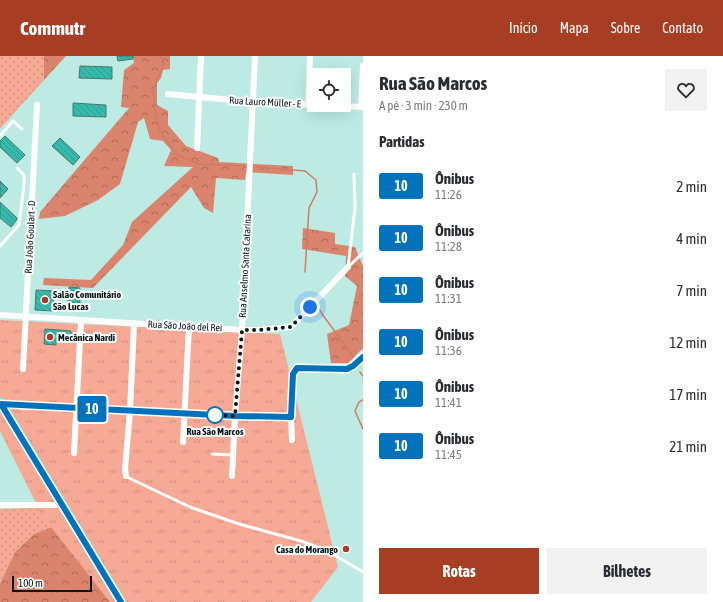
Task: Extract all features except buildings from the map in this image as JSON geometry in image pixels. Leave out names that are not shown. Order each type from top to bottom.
[{"type":"main road","points":[[0,403],[121,602]]},
{"type":"street","points":[[197,148],[201,56]]},
{"type":"street","name":"Rua Anselmo Santa Catarina","points":[[232,476],[242,330],[256,56]]},
{"type":"street","points":[[310,56],[310,68]]},
{"type":"street","points":[[362,107],[363,66]]},
{"type":"street","name":"Rua Lauro Müller - E","points":[[168,94],[199,98],[307,105]]},
{"type":"street","name":"Rua João Goulart - D","points":[[23,369],[37,105]]},
{"type":"street","name":"Rua Lauro Müller - E","points":[[351,107],[362,107]]},
{"type":"street","name":"Rua São João del Rei","points":[[0,315],[242,330],[291,327],[348,267]]},
{"type":"street","points":[[74,453],[81,321]]},
{"type":"street","points":[[126,476],[125,469],[130,411],[134,324]]},
{"type":"street","points":[[182,442],[189,326]]},
{"type":"street","points":[[292,440],[291,417],[293,374],[295,369],[300,367],[347,369],[353,366],[363,356]]},
{"type":"street","points":[[0,403],[130,411],[291,417]]},
{"type":"street","points":[[0,505],[62,505]]},
{"type":"lane","points":[[0,136],[14,121],[22,129]]},
{"type":"lane","points":[[0,246],[19,224],[24,176],[17,168]]},
{"type":"lane","points":[[348,267],[355,208],[354,174]]},
{"type":"lane","name":"Rua São João del Rei","points":[[348,267],[363,253]]},
{"type":"lane","points":[[212,454],[233,455]]},
{"type":"lane","points":[[126,476],[190,507],[239,524],[301,541],[328,551],[363,572]]},
{"type":"green space","points":[[0,56],[44,56],[44,80],[0,129]]},
{"type":"green space","points":[[44,56],[66,56],[44,80]]},
{"type":"green space","points":[[133,56],[170,56],[170,69],[163,70],[161,78],[157,83],[157,105],[168,111],[168,125],[186,146],[218,158],[219,162],[293,166],[293,175],[246,172],[245,180],[216,178],[213,213],[204,208],[191,187],[93,288],[43,285],[44,278],[91,280],[123,245],[132,222],[193,167],[164,166],[171,150],[163,141],[150,139],[144,118],[138,122],[120,184],[98,200],[65,216],[39,219],[40,212],[129,108],[121,107],[124,70],[134,63]]},
{"type":"green space","points":[[303,228],[335,233],[335,244],[355,247],[363,266],[363,348],[348,363],[331,363],[327,334],[349,325],[357,286],[345,276],[346,256],[302,249]]},
{"type":"green space","points":[[0,320],[280,334],[338,567],[311,602],[110,602],[43,517],[0,431]]},
{"type":"green space","points":[[58,507],[67,521],[34,534],[15,552],[0,584],[0,509]]},
{"type":"green space","points":[[67,521],[116,602],[0,602],[0,584],[15,552],[34,534]]},
{"type":"waterway","points":[[160,56],[164,61],[161,72],[153,89],[155,110],[160,131],[177,155],[200,164],[244,166]]},
{"type":"waterway","points":[[256,167],[305,171],[316,180],[317,192],[309,208],[305,272]]},
{"type":"waterway","points":[[317,305],[353,356]]},
{"type":"waterway","points":[[360,372],[363,376]]},
{"type":"waterway","points":[[363,400],[359,402],[355,411],[363,429]]},
{"type":"bus line","name":"10","points":[[121,602],[1,404],[235,416],[291,417],[293,374],[295,369],[300,367],[347,369],[363,357]]},
{"type":"place","name":"Salão Comunitário São Lucas","points":[[45,300]]},
{"type":"place","name":"Mecânica Nardi","points":[[50,337]]},
{"type":"place","name":"Rua São Marcos","points":[[215,415]]},
{"type":"place","name":"Casa do Morango","points":[[346,549]]},
{"type":"route","points":[[215,415],[213,415],[235,416],[242,330],[291,327],[310,307]]}]
